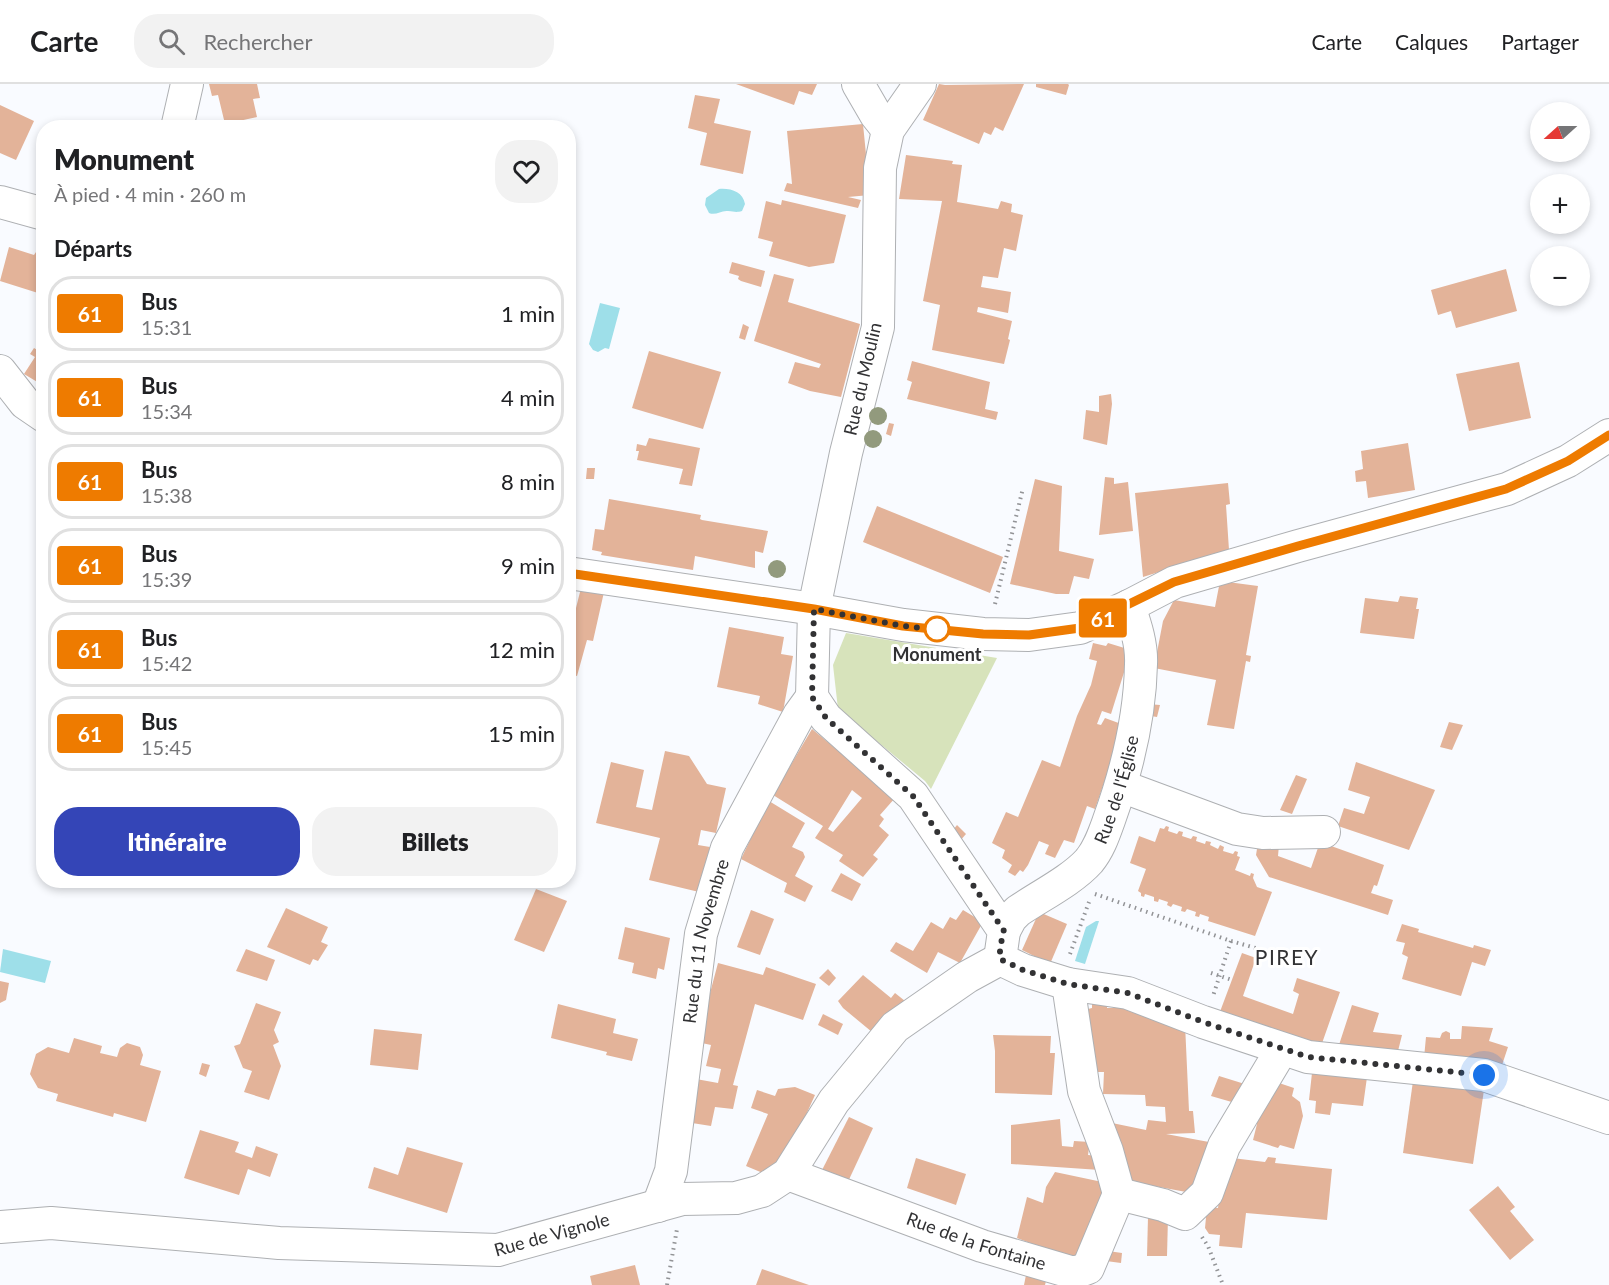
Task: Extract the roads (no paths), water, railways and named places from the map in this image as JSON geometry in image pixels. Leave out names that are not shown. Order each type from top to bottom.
[{"type":"street","points":[[179,120],[188,84]]},
{"type":"street","points":[[858,84],[876,115],[888,130],[920,84]]},
{"type":"street","name":"Rue du Moulin","points":[[812,697],[814,609],[846,453],[878,327],[880,168],[888,130]]},
{"type":"street","points":[[0,202],[36,212]]},
{"type":"street","points":[[0,371],[25,403],[36,411]]},
{"type":"street","points":[[576,574],[814,609],[903,626],[987,634],[1029,635],[1080,628],[1174,582],[1506,489],[1568,461],[1609,435]]},
{"type":"street","name":"Rue de l'Église","points":[[1002,945],[1011,918],[1018,910],[1082,869],[1100,845],[1121,786],[1132,741],[1141,662],[1138,635],[1129,606]]},
{"type":"street","points":[[812,697],[826,718],[913,796],[1002,945],[1023,970],[1068,984],[1128,993],[1203,1022],[1308,1057],[1484,1075],[1609,1118]]},
{"type":"street","name":"Rue du 11 Novembre","points":[[670,1202],[671,1171],[700,934],[727,848],[799,715],[812,697]]},
{"type":"street","points":[[1121,786],[1237,829],[1263,833],[1324,832]]},
{"type":"street","name":"Rue de Vignole","points":[[0,1227],[51,1223],[279,1243],[498,1250],[670,1202],[736,1198],[762,1191],[788,1174],[834,1101],[895,1027],[967,977],[1002,945]]},
{"type":"street","points":[[1068,984],[1084,1091],[1107,1151],[1119,1194],[1163,1204],[1185,1214],[1207,1193],[1224,1146],[1282,1049]]},
{"type":"street","name":"Rue de la Fontaine","points":[[788,1174],[982,1246],[1074,1273],[1088,1268],[1119,1194]]},
{"type":"water","points":[[719,189],[732,190],[742,196],[745,204],[742,211],[709,213],[705,205],[706,198]]},
{"type":"water","points":[[600,303],[620,308],[609,349],[605,348],[598,352],[593,350],[589,344]]},
{"type":"water","points":[[1099,921],[1085,964],[1075,961],[1086,927]]},
{"type":"water","points":[[3,949],[51,961],[45,983],[0,972]]},
{"type":"place","name":"Monument","points":[[937,629]]},
{"type":"district","name":"PIREY","points":[[1287,958]]}]
